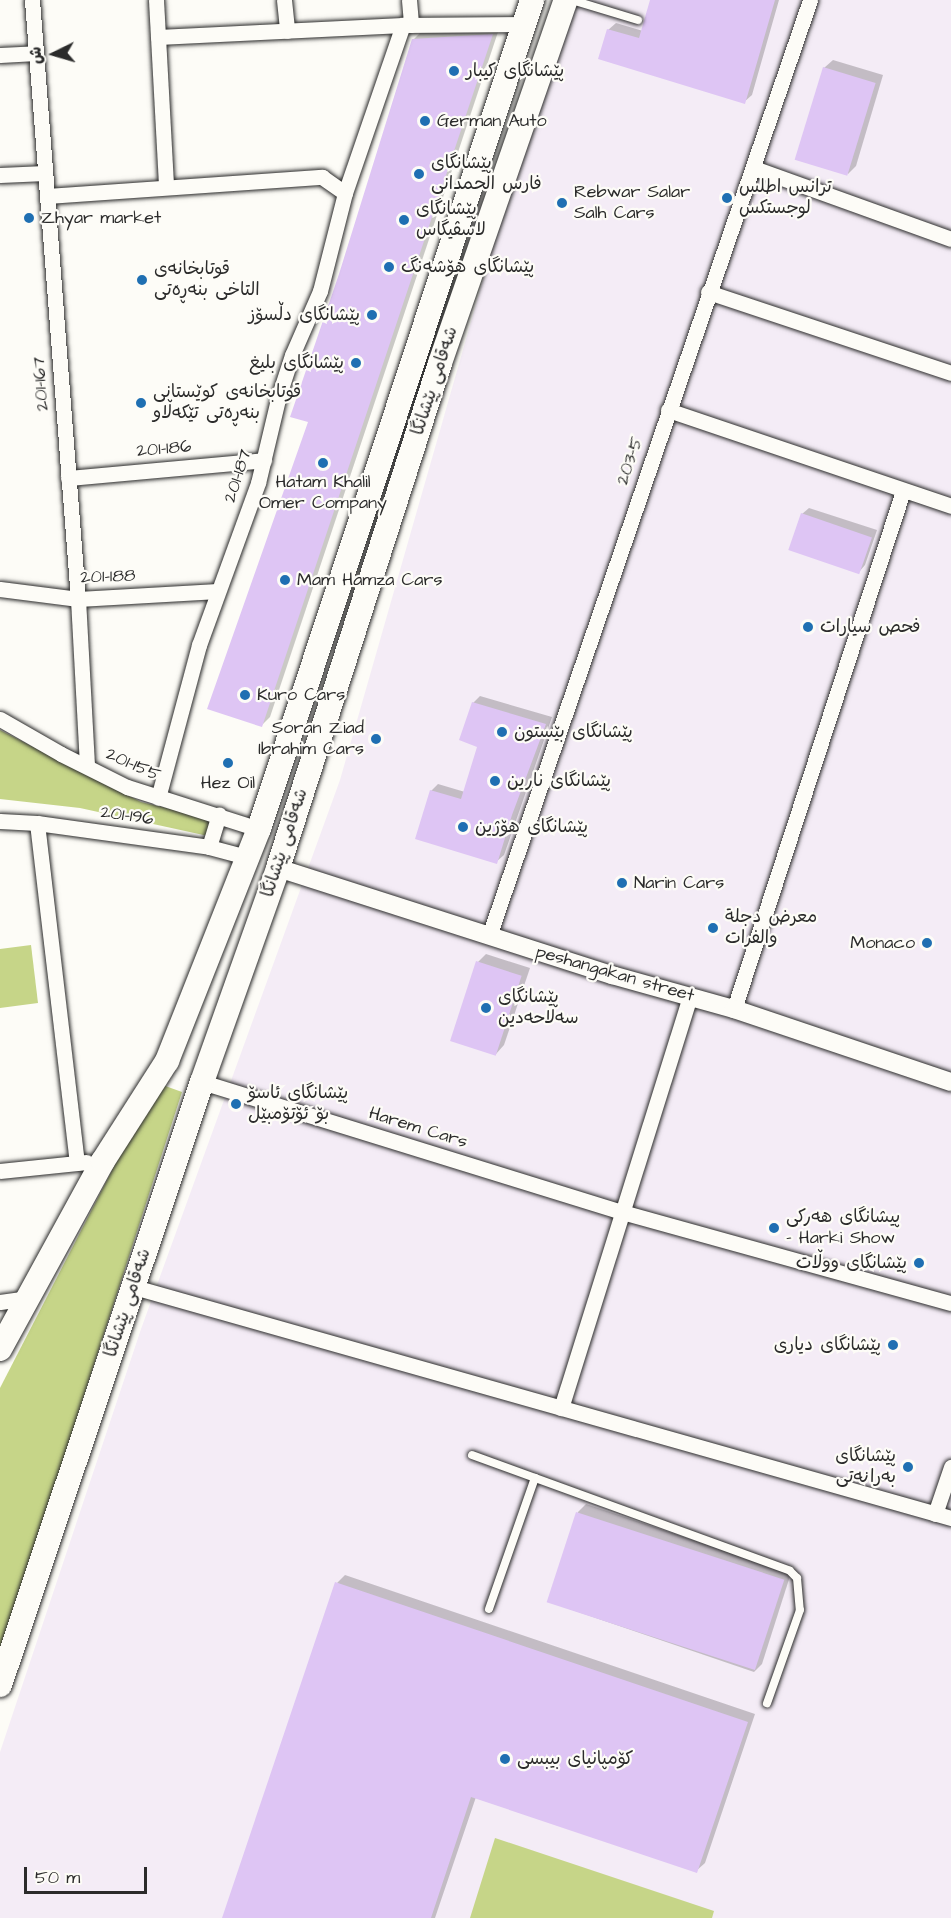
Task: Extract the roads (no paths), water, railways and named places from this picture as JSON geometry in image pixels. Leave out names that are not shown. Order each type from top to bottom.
[{"type":"main road","name":"شەقامی پێشانگا","points":[[0,1349],[103,1161],[168,1061],[259,829],[532,0]]},
{"type":"main road","name":"شەقامی پێشانگا","points":[[0,1685],[202,1082],[278,868],[441,363],[566,0]]},
{"type":"main road","points":[[414,355],[441,363]]},
{"type":"main road","points":[[168,1061],[202,1082]]},
{"type":"street","name":"201-167","points":[[32,0],[78,599],[87,765]]},
{"type":"street","points":[[156,0],[166,186]]},
{"type":"street","points":[[284,0],[287,31]]},
{"type":"street","points":[[407,25],[409,0]]},
{"type":"street","name":"203-5","points":[[489,936],[810,0]]},
{"type":"street","points":[[158,37],[407,25],[525,24]]},
{"type":"street","name":"201-187","points":[[158,798],[191,672],[264,460],[279,394],[292,355],[320,291],[345,193],[407,25]]},
{"type":"street","points":[[0,55],[36,53]]},
{"type":"street","points":[[754,168],[951,239]]},
{"type":"street","points":[[0,176],[45,173]]},
{"type":"street","points":[[47,196],[322,177],[345,193]]},
{"type":"street","points":[[708,292],[951,373]]},
{"type":"street","points":[[668,410],[951,506]]},
{"type":"street","name":"201-186","points":[[68,478],[264,460]]},
{"type":"street","points":[[734,1009],[903,491]]},
{"type":"street","name":"201-188","points":[[0,589],[78,599],[218,591]]},
{"type":"street","name":"201-155","points":[[0,719],[61,754],[127,787],[259,829]]},
{"type":"street","points":[[209,847],[219,815]]},
{"type":"street","name":"201-196","points":[[0,822],[37,823],[209,847],[247,857]]},
{"type":"street","points":[[37,823],[77,1163]]},
{"type":"street","name":"peshangakan street","points":[[278,868],[489,936],[734,1009],[951,1082]]},
{"type":"street","points":[[561,1408],[690,996]]},
{"type":"street","name":"Harem Cars","points":[[202,1082],[622,1212],[951,1304]]},
{"type":"street","points":[[0,1171],[103,1161]]},
{"type":"street","points":[[134,1287],[951,1518]]},
{"type":"street","points":[[0,1302],[29,1298]]},
{"type":"street","points":[[935,1514],[951,1467]]},
{"type":"lane","points":[[572,0],[638,20]]},
{"type":"lane","points":[[472,1455],[790,1571],[797,1578],[800,1610],[767,1702]]},
{"type":"lane","points":[[489,1609],[535,1478]]},
{"type":"place","name":"پێشانگای کیبار","points":[[454,71]]},
{"type":"place","name":"German Auto","points":[[425,121]]},
{"type":"place","name":"پێشانگای فارس الحمدانی","points":[[419,174]]},
{"type":"place","name":"ترانس اطلس لوجستكس","points":[[727,198]]},
{"type":"place","name":"Rebwar Salar Salh Cars","points":[[562,203]]},
{"type":"place","name":"Zhyar market","points":[[29,218]]},
{"type":"place","name":"پێشانگای لاسڤیگاس","points":[[404,220]]},
{"type":"place","name":"پێشانگای هۆشەنگ","points":[[389,267]]},
{"type":"place","name":"قوتابخانەی التاخی بنەڕەتی","points":[[142,280]]},
{"type":"place","name":"پێشانگای دڵسۆز","points":[[372,315]]},
{"type":"place","name":"پێشانگای بلیغ","points":[[356,363]]},
{"type":"place","name":"قوتابخانەی کوێستانی بنەڕەتی تێکەڵاو","points":[[141,403]]},
{"type":"place","name":"Hatam Khalil Omer Company","points":[[323,463]]},
{"type":"place","name":"Mam Hamza Cars","points":[[285,580]]},
{"type":"place","name":"فحص سيارات","points":[[808,627]]},
{"type":"place","name":"Kuro Cars","points":[[245,695]]},
{"type":"place","name":"پێشانگای بێستون","points":[[502,732]]},
{"type":"place","name":"Soran Ziad Ibrahim Cars","points":[[376,739]]},
{"type":"place","name":"Hez Oil","points":[[228,763]]},
{"type":"place","name":"پێشانگای نارین","points":[[495,781]]},
{"type":"place","name":"پێشانگای هۆژین","points":[[463,827]]},
{"type":"place","name":"Narin Cars","points":[[622,883]]},
{"type":"place","name":"معرض دجلة والفرات","points":[[713,928]]},
{"type":"place","name":"Monaco","points":[[927,943]]},
{"type":"place","name":"پێشانگای سەلاحەدین","points":[[486,1008]]},
{"type":"place","name":"پێشانگای ئاسۆ بۆ ئۆتۆمبێل","points":[[236,1104]]},
{"type":"place","name":"پیشانگای هەرکی - Harki Show","points":[[774,1228]]},
{"type":"place","name":"پێشانگای ووڵات","points":[[919,1263]]},
{"type":"place","name":"پێشانگای دیاری","points":[[893,1345]]},
{"type":"place","name":"پێشانگای بەرانەتی","points":[[908,1467]]},
{"type":"place","name":"كۆمپانیای بیبسی","points":[[505,1759]]}]
